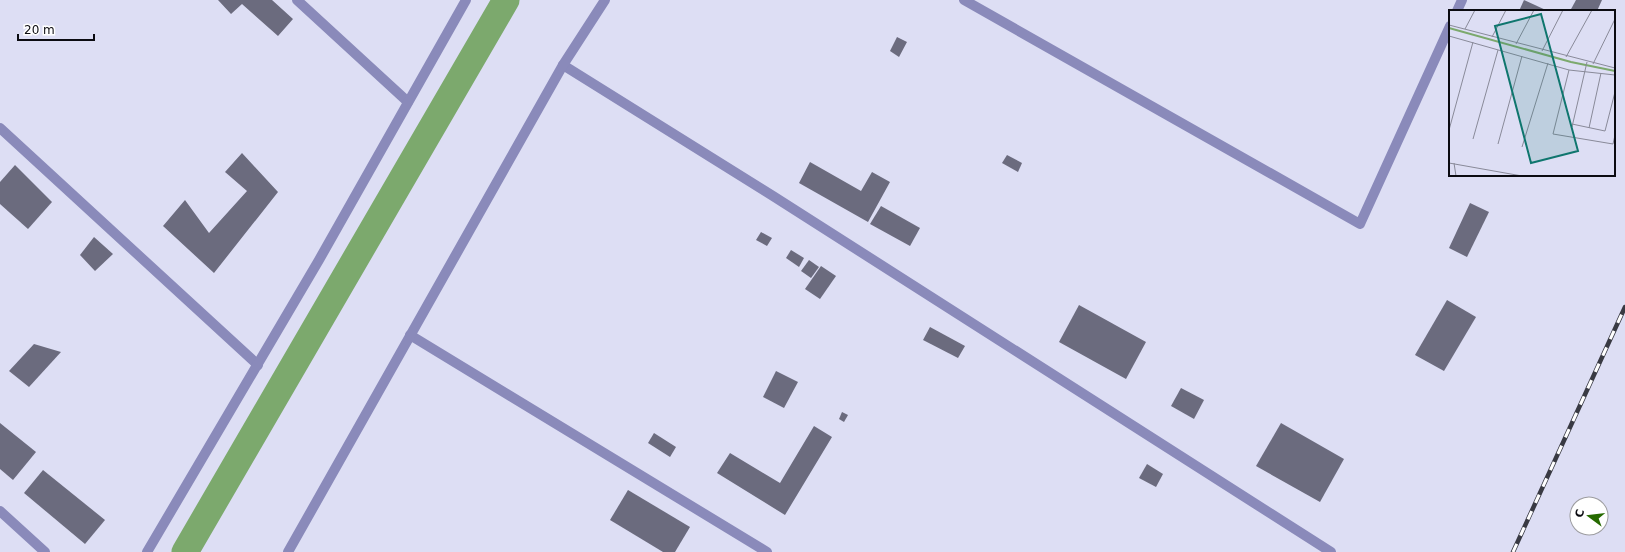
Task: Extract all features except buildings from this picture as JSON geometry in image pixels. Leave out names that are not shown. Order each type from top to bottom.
[{"type":"street","points":[[297,0],[408,102]]},
{"type":"street","points":[[148,552],[319,260],[466,0]]},
{"type":"street","points":[[288,552],[563,65],[605,0]]},
{"type":"street","points":[[964,0],[1360,224],[1449,28]]},
{"type":"street","points":[[1457,10],[1462,0]]},
{"type":"street","points":[[563,65],[772,196],[1331,552]]},
{"type":"street","points":[[0,128],[258,365]]},
{"type":"street","points":[[410,335],[767,552]]},
{"type":"street","points":[[0,511],[46,552]]},
{"type":"waterway","points":[[185,552],[506,0]]},
{"type":"railway","points":[[1513,552],[1625,307]]}]
